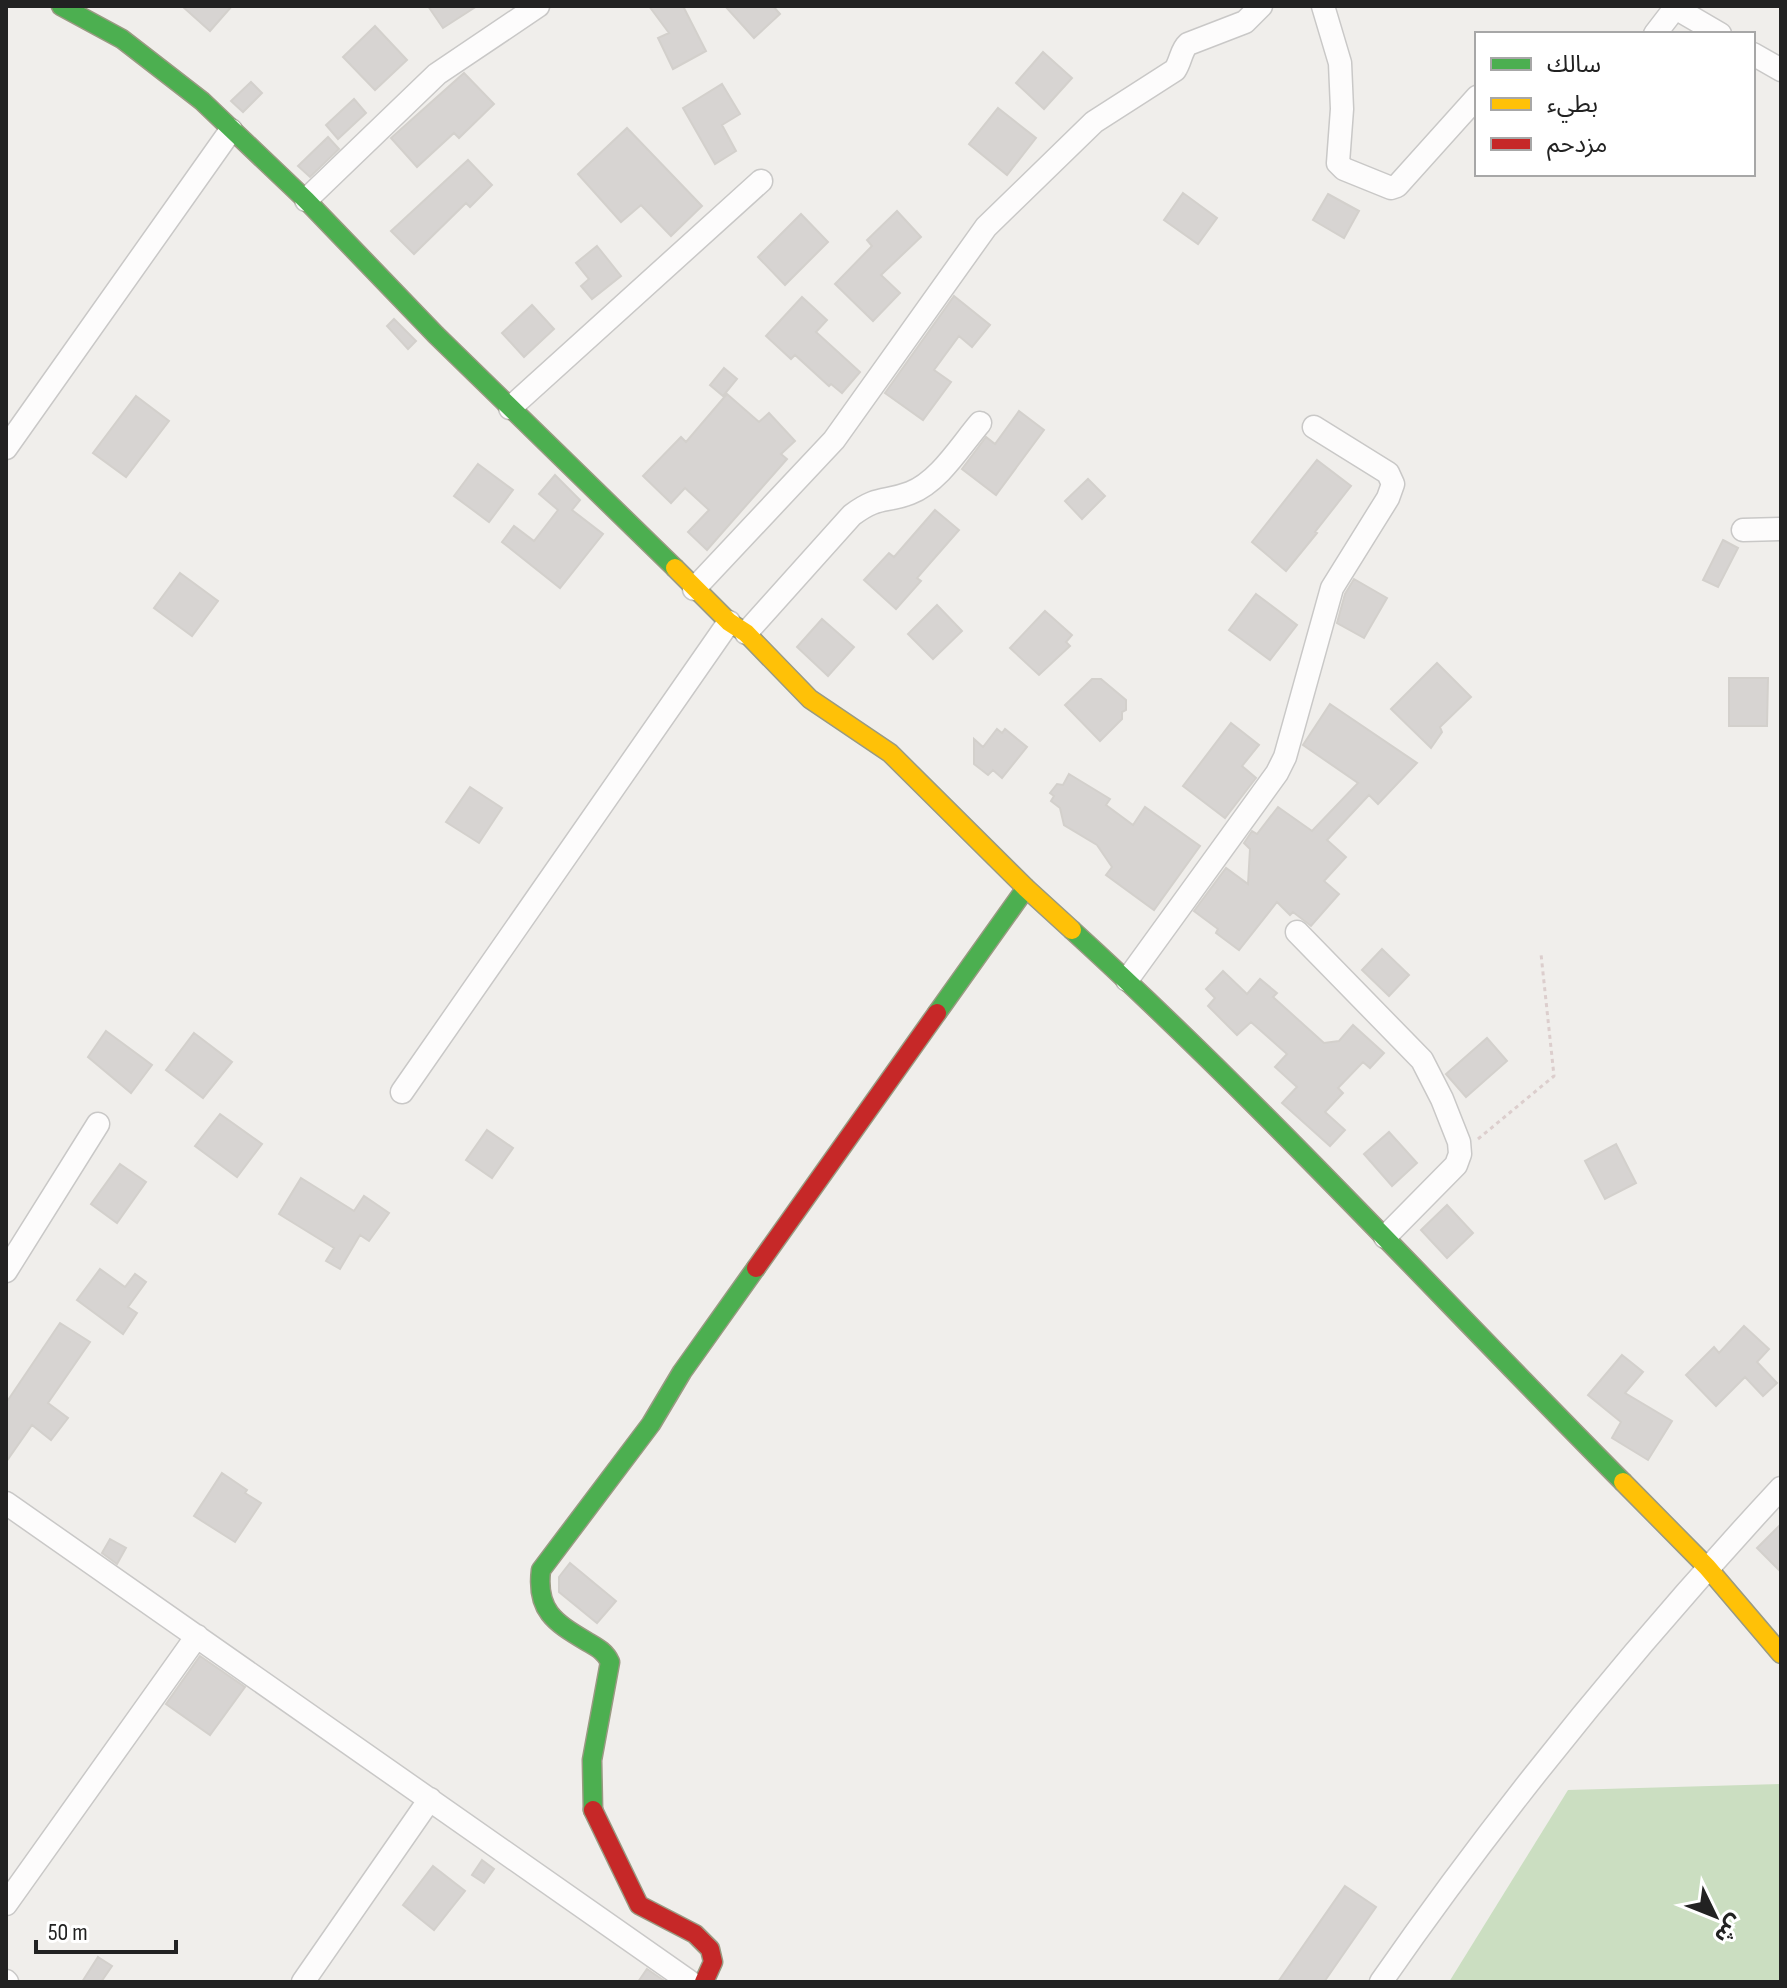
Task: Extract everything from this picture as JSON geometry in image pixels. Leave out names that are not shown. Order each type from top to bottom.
[{"type":"street","points":[[61,6],[122,39],[202,101],[306,200],[510,408],[564,457],[694,589],[810,699],[890,753],[1026,888],[1243,1091],[1481,1339],[1707,1567],[1781,1654]]},
{"type":"street","points":[[694,589],[834,440],[986,227],[1094,122],[1175,70],[1183,48],[1245,22],[1261,6]]},
{"type":"street","points":[[1323,6],[1340,63],[1342,109],[1338,163],[1344,169],[1391,188],[1397,186],[1475,99]]},
{"type":"street","points":[[1656,32],[1673,7],[1717,32]]},
{"type":"street","points":[[306,200],[437,74],[525,9]]},
{"type":"street","points":[[1755,55],[1781,70]]},
{"type":"street","points":[[6,448],[231,130]]},
{"type":"street","points":[[510,408],[761,181]]},
{"type":"street","points":[[402,1092],[738,628],[852,515],[868,503],[911,493],[932,479],[980,423]]},
{"type":"street","points":[[1127,980],[1277,773],[1285,757],[1332,588],[1388,498],[1393,484],[1388,473],[1314,427]]},
{"type":"street","points":[[1743,530],[1781,529]]},
{"type":"street","points":[[704,1982],[713,1962],[710,1946],[701,1936],[652,1915],[639,1905],[594,1816],[590,1801],[591,1772],[610,1662],[606,1654],[560,1626],[546,1612],[539,1593],[541,1570],[651,1424],[682,1372],[1026,888]]},
{"type":"street","points":[[1297,932],[1422,1060],[1459,1142],[1460,1154],[1456,1165],[1385,1237]]},
{"type":"street","points":[[6,1271],[98,1124]]},
{"type":"street","points":[[1381,1982],[1517,1796],[1707,1567],[1781,1488]]},
{"type":"street","points":[[6,1503],[690,1982]]},
{"type":"street","points":[[6,1904],[197,1636]]},
{"type":"street","points":[[303,1982],[430,1799]]},
{"type":"path","points":[[1460,1154],[1554,1076],[1541,954]]},
{"type":"green space","points":[[1781,1784],[1781,1982],[1449,1982],[1568,1790]]},
{"type":"building","points":[[182,6],[232,6],[210,31]]},
{"type":"building","points":[[428,6],[477,6],[443,28]]},
{"type":"building","points":[[649,6],[683,6],[706,51],[673,69],[658,38],[669,33]]},
{"type":"building","points":[[725,6],[773,6],[780,14],[754,38]]},
{"type":"building","points":[[375,26],[407,60],[375,90],[343,57]]},
{"type":"building","points":[[1043,52],[1072,78],[1044,109],[1016,83]]},
{"type":"building","points":[[464,73],[494,104],[459,138],[454,133],[417,167],[391,138]]},
{"type":"building","points":[[251,82],[262,93],[243,112],[231,101]]},
{"type":"building","points":[[722,84],[740,114],[722,125],[736,151],[715,164],[683,108]]},
{"type":"building","points":[[354,99],[366,113],[338,139],[326,125]]},
{"type":"building","points":[[998,108],[1036,138],[1007,175],[969,144]]},
{"type":"building","points":[[627,128],[702,206],[671,236],[641,205],[621,222],[578,174]]},
{"type":"building","points":[[328,137],[339,149],[310,177],[298,166]]},
{"type":"building","points":[[468,160],[492,185],[470,207],[466,203],[414,254],[391,231]]},
{"type":"building","points":[[1183,193],[1217,218],[1198,244],[1164,220]]},
{"type":"building","points":[[1328,194],[1359,211],[1344,238],[1313,220]]},
{"type":"building","points":[[897,211],[921,237],[881,275],[900,293],[873,321],[835,284],[872,246],[867,240]]},
{"type":"building","points":[[801,214],[828,242],[785,285],[758,257]]},
{"type":"building","points":[[597,246],[621,276],[592,299],[581,286],[589,279],[576,263]]},
{"type":"building","points":[[954,296],[990,325],[972,347],[959,336],[934,370],[951,382],[923,420],[885,393]]},
{"type":"building","points":[[802,297],[827,320],[816,332],[860,372],[842,393],[831,384],[829,386],[795,355],[791,359],[766,336]]},
{"type":"building","points":[[532,305],[554,329],[524,357],[502,333]]},
{"type":"building","points":[[394,319],[416,341],[408,349],[387,326]]},
{"type":"building","points":[[724,368],[737,379],[723,396],[710,385]]},
{"type":"building","points":[[727,394],[759,422],[769,413],[795,441],[781,454],[787,459],[707,550],[688,532],[709,510],[685,488],[671,503],[643,476],[681,437],[686,442]]},
{"type":"building","points":[[136,396],[169,421],[126,477],[93,453]]},
{"type":"building","points":[[1019,411],[1044,430],[996,495],[962,469],[986,437],[995,444]]},
{"type":"building","points":[[1317,460],[1351,486],[1286,571],[1252,542]]},
{"type":"building","points":[[478,464],[513,490],[489,522],[454,496]]},
{"type":"building","points":[[555,475],[580,500],[572,510],[603,534],[560,588],[502,542],[514,526],[534,541],[558,510],[539,494]]},
{"type":"building","points":[[1088,479],[1105,496],[1082,519],[1065,501]]},
{"type":"building","points":[[935,510],[959,530],[917,578],[921,581],[896,609],[864,580],[889,553],[894,557]]},
{"type":"building","points":[[1723,540],[1738,548],[1718,587],[1703,580]]},
{"type":"building","points":[[180,573],[218,601],[192,636],[154,608]]},
{"type":"building","points":[[1354,579],[1387,598],[1364,638],[1337,623],[1345,594]]},
{"type":"building","points":[[1256,594],[1297,625],[1270,660],[1229,630]]},
{"type":"building","points":[[937,605],[962,631],[933,659],[908,634]]},
{"type":"building","points":[[1045,611],[1072,635],[1066,642],[1070,646],[1039,675],[1010,648]]},
{"type":"building","points":[[822,619],[854,647],[828,676],[797,647]]},
{"type":"building","points":[[1437,663],[1471,697],[1440,727],[1442,732],[1431,748],[1391,709]]},
{"type":"building","points":[[1729,678],[1768,678],[1767,726],[1729,726]]},
{"type":"building","points":[[1092,679],[1101,679],[1126,700],[1122,719],[1100,741],[1065,705]]},
{"type":"building","points":[[1330,704],[1417,763],[1378,804],[1369,795],[1327,840],[1346,857],[1324,881],[1339,894],[1311,926],[1293,912],[1290,915],[1277,902],[1239,950],[1194,911],[1226,868],[1248,884],[1250,849],[1244,843],[1252,831],[1257,834],[1278,807],[1312,831],[1358,783],[1303,745]]},
{"type":"building","points":[[1231,723],[1259,745],[1242,766],[1256,778],[1225,818],[1183,786]]},
{"type":"building","points":[[997,729],[1002,733],[1005,729],[1027,747],[1002,778],[993,770],[988,775],[974,764],[974,739],[983,747]]},
{"type":"building","points":[[1069,774],[1110,799],[1106,805],[1133,825],[1145,807],[1200,846],[1154,910],[1106,875],[1112,867],[1097,845],[1064,825],[1060,808],[1051,801],[1054,796],[1050,793],[1057,784],[1063,785]]},
{"type":"building","points":[[470,787],[502,808],[479,843],[446,822]]},
{"type":"building","points":[[1382,949],[1409,975],[1389,996],[1362,970]]},
{"type":"building","points":[[1223,971],[1247,994],[1260,979],[1277,993],[1273,997],[1324,1043],[1339,1041],[1353,1025],[1384,1053],[1370,1068],[1363,1062],[1338,1088],[1343,1093],[1325,1112],[1345,1130],[1330,1146],[1282,1103],[1297,1087],[1275,1067],[1287,1054],[1251,1022],[1237,1035],[1208,1006],[1215,998],[1206,989]]},
{"type":"building","points":[[106,1031],[152,1065],[131,1093],[88,1057]]},
{"type":"building","points":[[194,1033],[232,1062],[203,1098],[166,1070]]},
{"type":"building","points":[[1487,1038],[1507,1061],[1466,1097],[1446,1074]]},
{"type":"building","points":[[220,1114],[262,1144],[237,1177],[195,1146]]},
{"type":"building","points":[[487,1130],[513,1148],[492,1178],[466,1160]]},
{"type":"building","points":[[1389,1132],[1417,1163],[1392,1186],[1364,1154]]},
{"type":"building","points":[[1616,1144],[1636,1183],[1605,1199],[1585,1161]]},
{"type":"building","points":[[120,1164],[146,1182],[117,1223],[91,1204]]},
{"type":"building","points":[[301,1178],[354,1211],[364,1196],[389,1213],[369,1241],[360,1235],[340,1269],[326,1261],[334,1248],[279,1214]]},
{"type":"building","points":[[1447,1205],[1473,1233],[1447,1258],[1421,1230]]},
{"type":"building","points":[[100,1269],[125,1287],[135,1274],[146,1282],[128,1307],[137,1313],[123,1334],[77,1300]]},
{"type":"building","points":[[60,1323],[90,1342],[48,1403],[68,1418],[51,1440],[32,1425],[6,1462],[6,1403]]},
{"type":"building","points":[[1744,1326],[1769,1349],[1757,1362],[1777,1383],[1763,1396],[1745,1377],[1716,1406],[1686,1375],[1714,1347],[1719,1353]]},
{"type":"building","points":[[1622,1355],[1643,1372],[1625,1393],[1672,1421],[1648,1460],[1612,1438],[1621,1422],[1588,1395]]},
{"type":"building","points":[[222,1473],[261,1503],[235,1542],[194,1516]]},
{"type":"building","points":[[1781,1524],[1781,1572],[1757,1548]]},
{"type":"building","points":[[110,1539],[126,1548],[117,1564],[102,1553]]},
{"type":"building","points":[[570,1563],[616,1601],[597,1623],[559,1592],[559,1577]]},
{"type":"building","points":[[200,1656],[245,1687],[210,1735],[166,1704]]},
{"type":"building","points":[[482,1860],[494,1869],[484,1883],[472,1875]]},
{"type":"building","points":[[433,1866],[465,1891],[434,1930],[403,1905]]},
{"type":"building","points":[[1345,1886],[1376,1907],[1324,1982],[1278,1982]]},
{"type":"building","points":[[98,1957],[112,1966],[101,1982],[82,1982]]},
{"type":"building","points":[[647,1969],[666,1982],[638,1982]]},
{"type":"traffic: fast","points":[[61,6],[122,39],[202,101],[306,200],[436,335],[675,568]]},
{"type":"traffic: fast","points":[[937,1013],[1026,888]]},
{"type":"traffic: fast","points":[[1072,930],[1282,1133],[1623,1482]]},
{"type":"traffic: fast","points":[[593,1810],[592,1760],[610,1662],[600,1650],[556,1621],[541,1595],[541,1570],[651,1424],[682,1372],[756,1268]]},
{"type":"traffic: slow","points":[[675,568],[729,622],[746,633],[810,699],[890,753],[1072,930]]},
{"type":"traffic: slow","points":[[1623,1482],[1707,1567],[1781,1654]]},
{"type":"traffic: jam","points":[[756,1268],[937,1013]]},
{"type":"traffic: jam","points":[[593,1810],[639,1905],[695,1934],[710,1949],[713,1962],[704,1982]]}]
